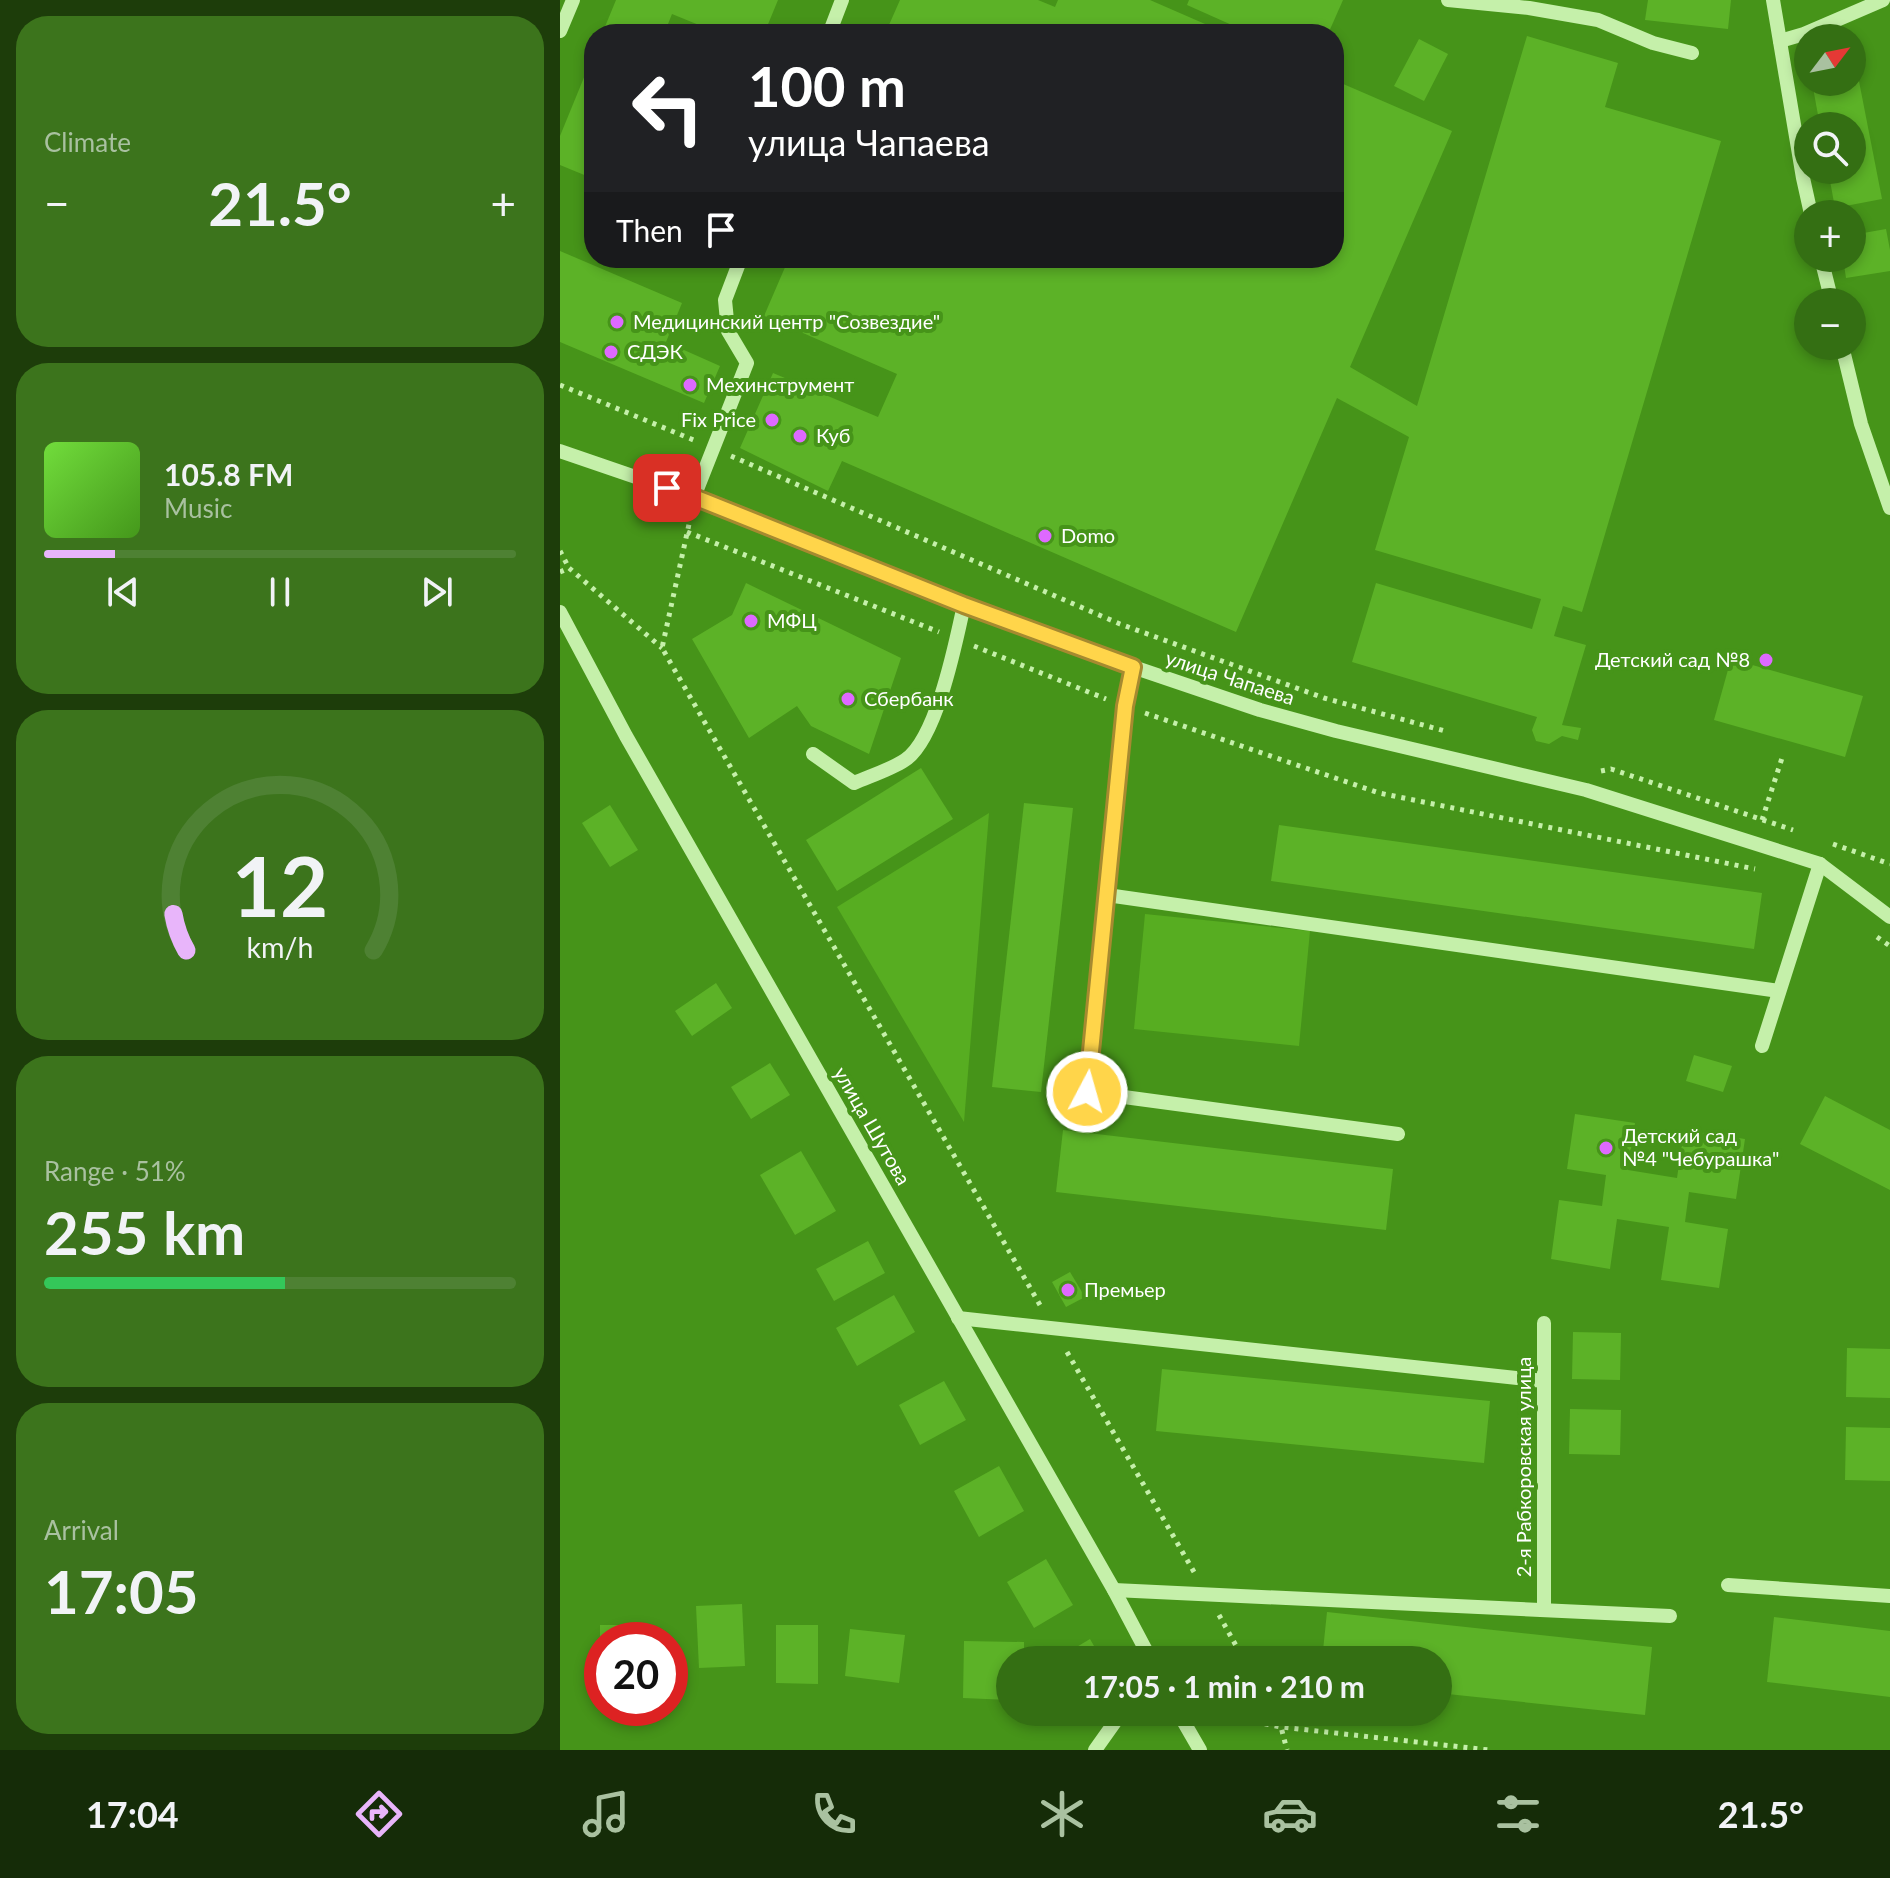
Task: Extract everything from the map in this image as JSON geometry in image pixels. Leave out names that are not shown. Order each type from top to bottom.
[{"type":"street","points":[[560,31],[573,0]]},
{"type":"street","points":[[833,24],[842,0]]},
{"type":"street","points":[[1448,0],[1529,8],[1598,20],[1653,43],[1692,53]]},
{"type":"street","points":[[1780,41],[1883,0]]},
{"type":"street","points":[[1776,3],[1808,200]]},
{"type":"street","points":[[694,497],[747,363],[728,331],[725,300],[737,268]]},
{"type":"street","points":[[1845,360],[1861,424],[1890,508]]},
{"type":"street","name":"улица Чапаева","points":[[560,451],[694,497],[964,605],[1260,710],[1586,790],[1820,864],[1890,917]]},
{"type":"street","points":[[813,754],[854,783],[907,759],[924,737],[946,684],[964,605]]},
{"type":"street","name":"улица Шутова","points":[[560,612],[633,750],[1114,1590],[1142,1646]]},
{"type":"street","points":[[1133,667],[1125,706],[1087,1092],[1398,1134]]},
{"type":"street","points":[[1762,1046],[1820,864]]},
{"type":"street","points":[[1107,895],[1779,991]]},
{"type":"street","points":[[958,1318],[1544,1381]]},
{"type":"street","name":"2-я Рабкоровская улица","points":[[1544,1323],[1544,1610]]},
{"type":"street","points":[[1728,1585],[1890,1596]]},
{"type":"street","points":[[1114,1590],[1670,1616]]},
{"type":"street","points":[[1095,1750],[1112,1726]]},
{"type":"street","points":[[1186,1726],[1200,1750]]},
{"type":"path","points":[[560,385],[1120,624],[1324,698],[1458,735]]},
{"type":"path","points":[[662,648],[694,497]]},
{"type":"path","points":[[687,532],[1125,706],[1379,793],[1762,870]]},
{"type":"path","points":[[560,551],[569,568],[662,648],[1236,1646]]},
{"type":"path","points":[[560,572],[569,568]]},
{"type":"path","points":[[1747,867],[1782,758]]},
{"type":"path","points":[[1592,772],[1611,769],[1762,818]]},
{"type":"path","points":[[1868,930],[1890,946]]},
{"type":"path","points":[[1276,1726],[1489,1750]]},
{"type":"path","points":[[1281,1727],[1287,1750]]},
{"type":"green space","points":[[989,813],[964,1122],[837,907]]},
{"type":"green space","points":[[1145,914],[1310,931],[1299,1046],[1134,1029]]},
{"type":"building","points":[[616,0],[778,0],[768,24],[696,24],[672,14],[668,24],[606,24]]},
{"type":"building","points":[[900,0],[1038,0],[1055,7],[1058,0],[1150,0],[1205,24],[889,24]]},
{"type":"building","points":[[1189,0],[1343,0],[1332,24],[1230,24],[1187,5]]},
{"type":"building","points":[[1648,0],[1731,0],[1728,29],[1645,20]]},
{"type":"building","points":[[1527,36],[1618,63],[1605,107],[1721,141],[1582,612],[1563,606],[1554,636],[1586,645],[1562,725],[1581,728],[1578,740],[1562,736],[1549,744],[1536,741],[1532,730],[1537,717],[1352,662],[1376,583],[1532,629],[1541,599],[1375,550],[1409,437],[1337,398],[1236,632],[842,461],[828,491],[740,448],[773,373],[878,417],[897,374],[764,316],[785,268],[1344,268],[1344,84],[1452,131],[1350,367],[1417,406]]},
{"type":"building","points":[[1419,39],[1448,54],[1424,101],[1394,86]]},
{"type":"building","points":[[584,77],[584,175],[560,165],[560,136]]},
{"type":"building","points":[[1815,96],[1862,96],[1865,112],[1817,112]]},
{"type":"building","points":[[1866,117],[1882,199],[1866,202],[1834,200],[1831,184],[1866,184]]},
{"type":"building","points":[[1886,229],[1890,271],[1846,278],[1845,272],[1866,272],[1866,233]]},
{"type":"building","name":"Медицинский центр \"Созвездие\"","points":[[560,251],[584,261],[584,268],[600,268],[682,303],[666,342],[720,366],[704,403],[560,342]]},
{"type":"building","points":[[746,583],[901,658],[869,754],[811,726],[797,706],[749,738],[692,639],[732,615]]},
{"type":"building","points":[[1731,659],[1863,696],[1845,757],[1714,720]]},
{"type":"building","points":[[921,768],[953,819],[837,891],[806,840]]},
{"type":"building","points":[[1024,803],[1073,808],[1041,1092],[992,1087]]},
{"type":"building","points":[[610,805],[638,850],[610,867],[582,823]]},
{"type":"building","points":[[1279,825],[1762,893],[1754,949],[1271,881]]},
{"type":"building","points":[[716,983],[732,1008],[692,1036],[675,1011]]},
{"type":"building","points":[[1694,1055],[1732,1066],[1723,1092],[1686,1081]]},
{"type":"building","points":[[770,1063],[790,1095],[751,1119],[731,1087]]},
{"type":"building","points":[[1825,1096],[1890,1130],[1890,1190],[1800,1144]]},
{"type":"building","points":[[1575,1114],[1635,1123],[1628,1170],[1677,1178],[1684,1130],[1745,1139],[1736,1199],[1689,1192],[1685,1222],[1728,1229],[1719,1288],[1661,1280],[1669,1227],[1617,1219],[1610,1269],[1551,1259],[1559,1200],[1602,1206],[1606,1175],[1567,1169]]},
{"type":"building","points":[[1063,1130],[1393,1169],[1386,1230],[1056,1192]]},
{"type":"building","points":[[801,1151],[836,1211],[795,1235],[760,1175]]},
{"type":"building","points":[[868,1241],[885,1273],[834,1301],[816,1269]]},
{"type":"building","name":"Премьер","points":[[1070,1272],[1085,1297],[1066,1307],[1052,1282]]},
{"type":"building","points":[[894,1295],[915,1332],[857,1366],[836,1328]]},
{"type":"building","points":[[1573,1332],[1621,1333],[1620,1380],[1572,1379]]},
{"type":"building","points":[[1847,1348],[1890,1349],[1890,1398],[1846,1397]]},
{"type":"building","points":[[1162,1369],[1490,1401],[1484,1463],[1156,1431]]},
{"type":"building","points":[[944,1381],[966,1420],[920,1445],[899,1405]]},
{"type":"building","points":[[1570,1409],[1621,1410],[1620,1455],[1569,1454]]},
{"type":"building","points":[[1846,1427],[1890,1428],[1890,1481],[1845,1480]]},
{"type":"building","points":[[999,1466],[1024,1511],[979,1537],[954,1491]]},
{"type":"building","points":[[1046,1559],[1073,1605],[1034,1628],[1007,1582]]},
{"type":"building","points":[[742,1604],[745,1666],[699,1668],[696,1606]]},
{"type":"building","points":[[1327,1612],[1652,1647],[1645,1715],[1452,1694],[1452,1646],[1323,1646]]},
{"type":"building","points":[[1774,1617],[1890,1631],[1890,1697],[1767,1682]]},
{"type":"building","points":[[776,1625],[818,1625],[818,1684],[776,1683]]},
{"type":"building","points":[[850,1629],[905,1635],[899,1683],[845,1676]]},
{"type":"building","points":[[1090,1639],[1094,1646],[1078,1646]]},
{"type":"building","points":[[964,1641],[1024,1642],[1024,1646],[996,1646],[996,1699],[963,1698]]},
{"type":"place","name":"Медицинский центр \"Созвездие\"","points":[[617,322]]},
{"type":"place","name":"СДЭК","points":[[611,352]]},
{"type":"place","name":"Мехинструмент","points":[[690,385]]},
{"type":"place","name":"Fix Price","points":[[772,420]]},
{"type":"place","name":"Куб","points":[[800,436]]},
{"type":"place","name":"Domo","points":[[1045,536]]},
{"type":"place","name":"МФЦ","points":[[751,621]]},
{"type":"place","name":"Детский сад №8","points":[[1766,660]]},
{"type":"place","name":"Сбербанк","points":[[848,699]]},
{"type":"place","name":"Детский сад №4 \"Чебурашка\"","points":[[1606,1148]]},
{"type":"place","name":"Премьер","points":[[1068,1290]]},
{"type":"route","points":[[667,488],[964,605],[1133,667],[1125,706],[1087,1092]]}]
